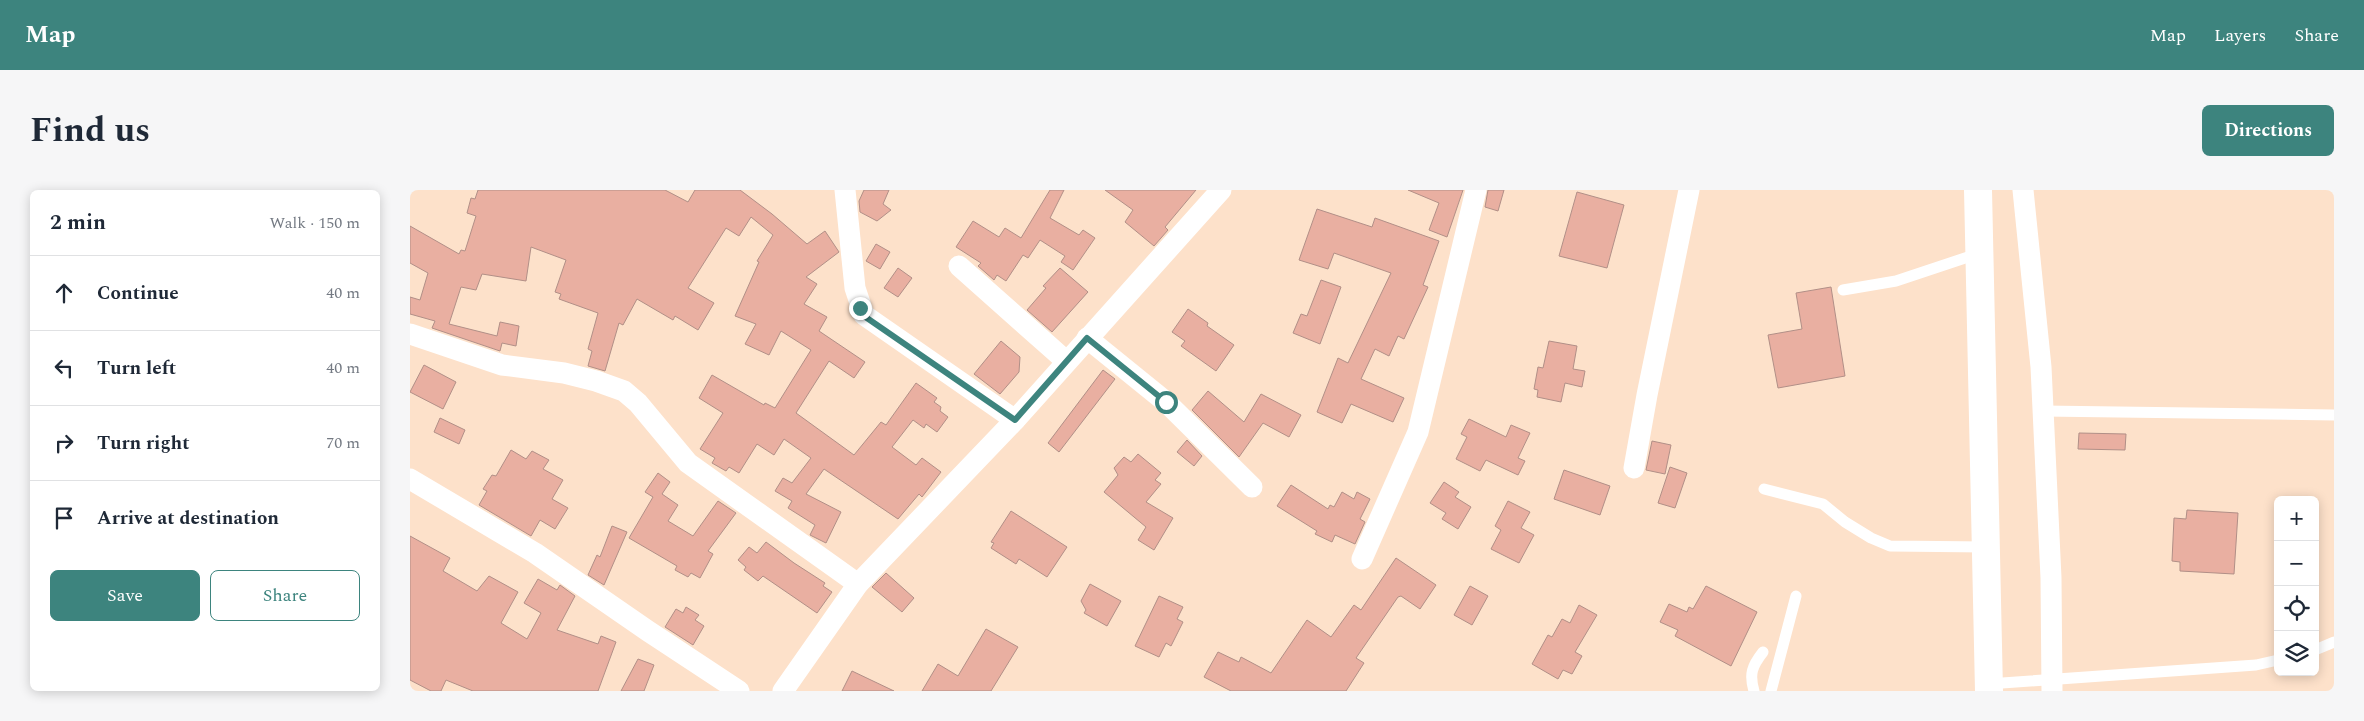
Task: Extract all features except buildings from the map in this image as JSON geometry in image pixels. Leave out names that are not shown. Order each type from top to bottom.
[{"type":"highway","points":[[1978,190],[1989,687]]},
{"type":"street","points":[[845,190],[855,288],[864,316],[1015,420]]},
{"type":"street","points":[[783,691],[858,584],[1015,420],[1221,190]]},
{"type":"street","points":[[1362,558],[1418,432],[1476,190]]},
{"type":"street","points":[[1634,468],[1689,190]]},
{"type":"street","points":[[2023,190],[2040,358],[2051,578],[2052,685]]},
{"type":"street","points":[[959,266],[1066,361]]},
{"type":"street","points":[[410,334],[502,365],[564,373],[596,380],[624,391],[638,403],[688,463],[858,584]]},
{"type":"street","points":[[1087,338],[1166,402],[1252,487]]},
{"type":"street","points":[[410,479],[535,553],[648,632],[739,691]]},
{"type":"lane","points":[[1843,290],[1896,281],[1980,253]]},
{"type":"lane","points":[[2043,411],[2334,415]]},
{"type":"lane","points":[[1764,489],[1823,504],[1844,522],[1871,538],[1890,546],[1908,548],[1986,547]]},
{"type":"lane","points":[[1772,691],[1796,596]]},
{"type":"lane","points":[[2319,648],[2334,642]]},
{"type":"lane","points":[[1754,691],[1750,678],[1754,664],[1763,652]]},
{"type":"lane","points":[[1989,687],[2052,685],[2256,665],[2274,661]]},
{"type":"route","points":[[860,308],[864,316],[1015,420],[1087,338],[1166,402]]}]
